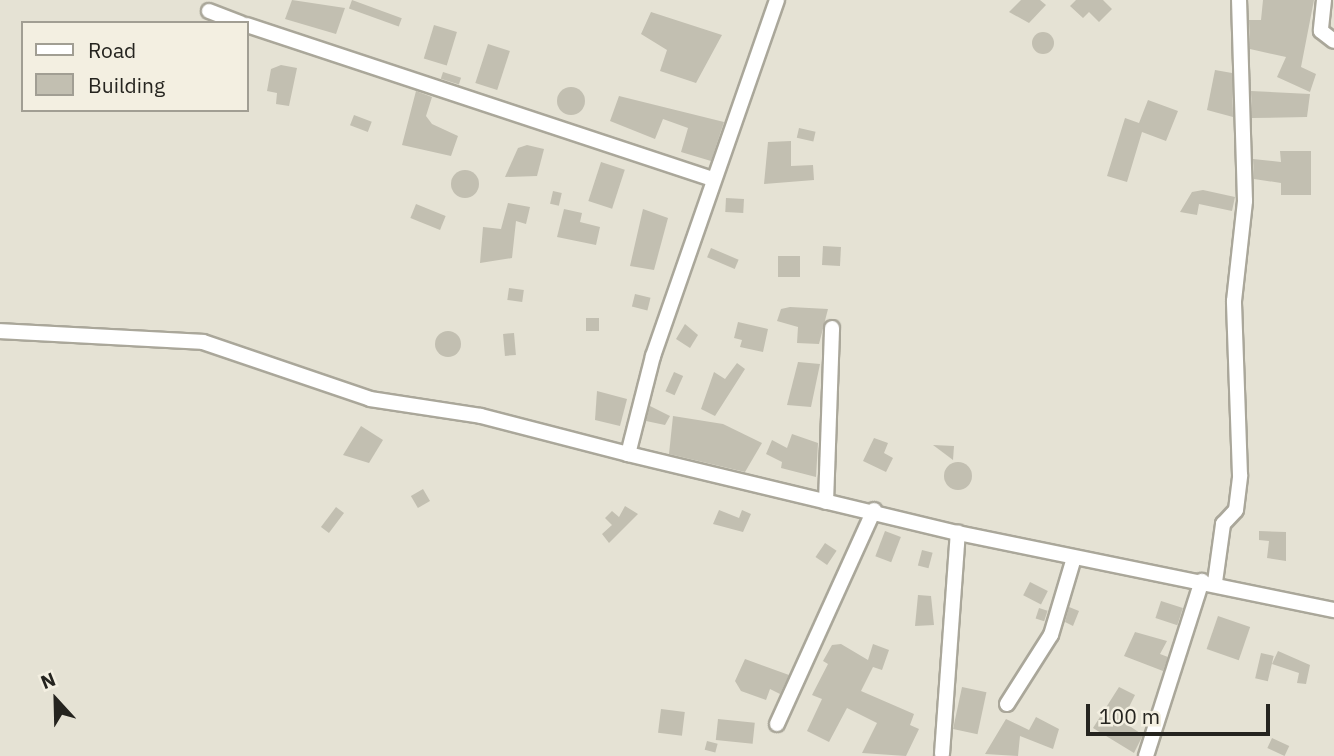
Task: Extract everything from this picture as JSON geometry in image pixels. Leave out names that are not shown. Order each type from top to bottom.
[{"type":"street","points":[[628,454],[641,395],[712,179],[777,0]]},
{"type":"street","points":[[1146,756],[1208,582],[1223,524],[1236,510],[1240,475],[1234,301],[1245,201],[1239,0]]},
{"type":"street","points":[[1324,0],[1321,31],[1334,41]]},
{"type":"street","points":[[209,11],[236,21]]},
{"type":"street","points":[[248,25],[712,179]]},
{"type":"street","points":[[825,502],[832,328]]},
{"type":"street","points":[[0,331],[202,342],[370,399],[481,416],[825,502],[874,510],[958,533],[1074,558],[1208,582],[1334,610]]},
{"type":"street","points":[[777,724],[874,510]]},
{"type":"street","points":[[942,754],[958,533]]},
{"type":"street","points":[[1007,704],[1051,635],[1074,558]]},
{"type":"building","points":[[292,0],[345,8],[336,34],[285,19]]},
{"type":"building","points":[[352,0],[402,18],[399,27],[349,8]]},
{"type":"building","points":[[1021,0],[1040,0],[1046,5],[1029,23],[1009,12]]},
{"type":"building","points":[[1076,0],[1103,0],[1112,9],[1099,22],[1089,12],[1083,18],[1070,6]]},
{"type":"building","points":[[1263,0],[1314,0],[1301,67],[1316,74],[1310,92],[1277,77],[1286,57],[1250,49],[1249,20],[1261,20]]},
{"type":"building","points":[[651,12],[722,35],[696,83],[660,71],[667,50],[641,34]]},
{"type":"building","points":[[434,25],[457,32],[447,65],[424,58]]},
{"type":"building","points":[[1043,32],[1051,35],[1054,43],[1051,51],[1043,54],[1035,51],[1032,43],[1035,35]]},
{"type":"building","points":[[488,44],[510,51],[497,90],[475,83]]},
{"type":"building","points":[[281,65],[297,68],[289,106],[276,104],[277,93],[267,91],[271,69]]},
{"type":"building","points":[[1215,70],[1232,73],[1233,117],[1207,110]]},
{"type":"building","points":[[443,72],[461,78],[459,85],[441,79]]},
{"type":"building","points":[[571,87],[581,91],[585,101],[581,111],[571,115],[561,111],[557,101],[561,91]]},
{"type":"building","points":[[416,91],[432,97],[426,116],[432,124],[458,136],[451,156],[402,145]]},
{"type":"building","points":[[1251,91],[1310,94],[1307,117],[1252,118]]},
{"type":"building","points":[[619,96],[724,122],[711,161],[681,152],[688,128],[663,119],[655,139],[610,121]]},
{"type":"building","points":[[1148,100],[1178,111],[1166,141],[1142,132],[1127,182],[1107,176],[1125,118],[1139,123]]},
{"type":"building","points":[[354,115],[372,122],[368,132],[350,125]]},
{"type":"building","points":[[799,128],[816,132],[813,142],[797,138]]},
{"type":"building","points":[[791,141],[791,166],[813,165],[814,180],[764,184],[768,142]]},
{"type":"building","points":[[527,145],[544,149],[537,176],[505,177],[518,148]]},
{"type":"building","points":[[1280,151],[1311,151],[1311,195],[1281,195],[1281,183],[1254,179],[1253,159],[1281,162]]},
{"type":"building","points":[[601,162],[625,170],[612,209],[588,201]]},
{"type":"building","points":[[465,170],[475,174],[479,184],[475,194],[465,198],[455,194],[451,184],[455,174]]},
{"type":"building","points":[[1203,190],[1235,197],[1232,211],[1199,204],[1197,215],[1180,212],[1192,192]]},
{"type":"building","points":[[553,191],[562,193],[559,206],[550,204]]},
{"type":"building","points":[[726,198],[744,199],[743,213],[725,212]]},
{"type":"building","points":[[508,203],[530,207],[526,224],[516,221],[512,258],[480,263],[483,227],[501,229]]},
{"type":"building","points":[[416,204],[446,216],[440,230],[410,218]]},
{"type":"building","points":[[564,209],[582,213],[580,222],[600,227],[596,245],[557,237]]},
{"type":"building","points":[[643,209],[668,218],[654,270],[630,266]]},
{"type":"building","points":[[823,246],[841,247],[840,266],[822,265]]},
{"type":"building","points":[[711,248],[739,260],[735,269],[707,257]]},
{"type":"building","points":[[778,256],[800,256],[800,277],[778,277]]},
{"type":"building","points":[[509,288],[524,290],[522,302],[507,300]]},
{"type":"building","points":[[635,294],[651,298],[647,310],[632,307]]},
{"type":"building","points":[[781,309],[828,309],[819,344],[797,343],[798,327],[777,321]]},
{"type":"building","points":[[586,318],[599,318],[599,331],[586,331]]},
{"type":"building","points":[[738,322],[768,329],[763,352],[740,347],[742,340],[734,338]]},
{"type":"building","points":[[685,324],[698,335],[690,348],[676,339]]},
{"type":"building","points":[[448,331],[457,335],[461,344],[457,353],[448,357],[439,353],[435,344],[439,335]]},
{"type":"building","points":[[514,333],[516,355],[505,356],[503,334]]},
{"type":"building","points":[[798,362],[820,364],[811,407],[787,405]]},
{"type":"building","points":[[737,363],[745,369],[715,416],[701,409],[714,372],[725,379]]},
{"type":"building","points":[[674,372],[683,376],[675,395],[665,391]]},
{"type":"building","points":[[597,391],[627,399],[620,426],[595,420]]},
{"type":"building","points":[[650,406],[670,416],[665,425],[646,421]]},
{"type":"building","points":[[673,416],[723,424],[762,443],[745,472],[669,454]]},
{"type":"building","points":[[361,426],[383,440],[369,463],[343,455]]},
{"type":"building","points":[[792,434],[818,443],[816,477],[781,468],[782,462],[766,454],[772,440],[787,448]]},
{"type":"building","points":[[874,438],[888,443],[884,453],[893,458],[886,472],[863,461]]},
{"type":"building","points":[[933,445],[954,446],[953,460]]},
{"type":"building","points":[[958,462],[968,466],[972,476],[968,486],[958,490],[948,486],[944,476],[948,466]]},
{"type":"building","points":[[423,489],[430,501],[418,508],[411,496]]},
{"type":"building","points":[[625,506],[638,514],[609,543],[602,534],[612,525],[605,518],[612,511],[619,517]]},
{"type":"building","points":[[336,507],[344,513],[329,533],[321,527]]},
{"type":"building","points":[[719,510],[739,518],[742,510],[751,514],[743,532],[713,524]]},
{"type":"building","points":[[885,531],[901,537],[891,562],[875,556]]},
{"type":"building","points":[[1259,531],[1286,532],[1286,561],[1267,558],[1269,541],[1259,540]]},
{"type":"building","points":[[825,543],[837,551],[827,565],[815,557]]},
{"type":"building","points":[[922,550],[933,553],[928,568],[918,565]]},
{"type":"building","points":[[1030,582],[1048,591],[1041,604],[1023,595]]},
{"type":"building","points":[[918,595],[931,596],[934,625],[915,626]]},
{"type":"building","points":[[1161,601],[1183,608],[1177,625],[1155,618]]},
{"type":"building","points":[[1069,607],[1079,611],[1073,626],[1065,622]]},
{"type":"building","points":[[1039,608],[1048,611],[1044,621],[1036,618]]},
{"type":"building","points":[[1218,616],[1250,627],[1239,660],[1207,649]]},
{"type":"building","points":[[1135,632],[1167,641],[1160,654],[1168,657],[1163,671],[1124,656]]},
{"type":"building","points":[[841,644],[868,660],[873,644],[889,650],[882,670],[873,667],[861,691],[914,714],[910,725],[919,729],[906,756],[862,753],[877,723],[847,708],[829,742],[807,731],[822,699],[812,695],[828,664],[823,661],[832,645]]},
{"type":"building","points":[[1278,651],[1310,665],[1306,684],[1297,683],[1299,673],[1272,664]]},
{"type":"building","points":[[1261,653],[1274,656],[1268,681],[1255,678]]},
{"type":"building","points":[[745,659],[789,675],[780,694],[770,689],[766,700],[741,691],[735,681]]},
{"type":"building","points":[[962,687],[986,692],[978,734],[953,729]]},
{"type":"building","points":[[1119,687],[1135,695],[1122,721],[1143,735],[1134,753],[1093,728]]},
{"type":"building","points":[[661,709],[685,712],[682,736],[658,733]]},
{"type":"building","points":[[1036,717],[1059,729],[1053,749],[1020,736],[1018,756],[985,754],[1006,719],[1029,730]]},
{"type":"building","points":[[718,719],[755,723],[753,744],[716,740]]},
{"type":"building","points":[[1272,738],[1289,746],[1285,756],[1267,748]]},
{"type":"building","points":[[707,741],[718,744],[715,753],[705,750]]}]
